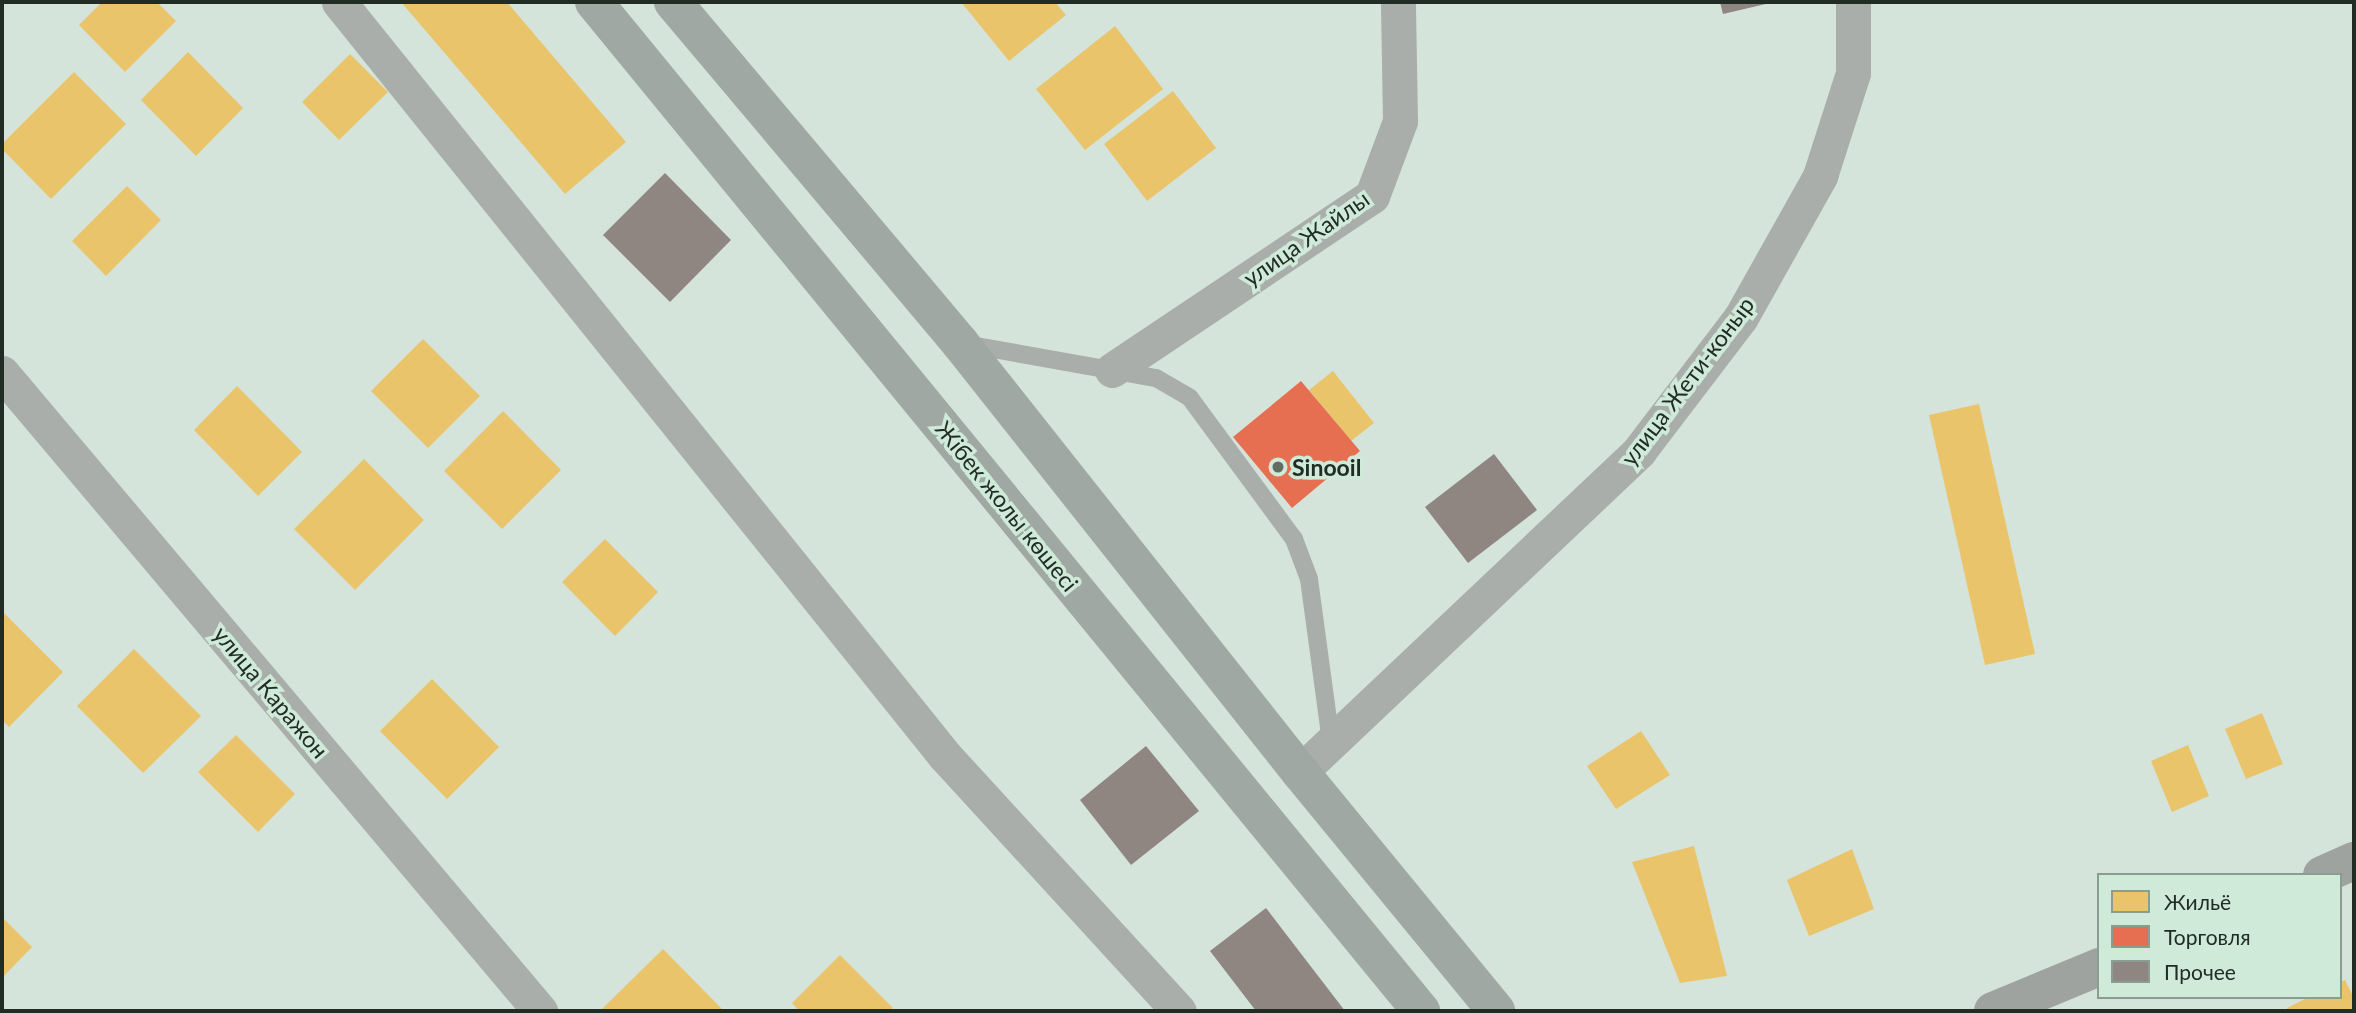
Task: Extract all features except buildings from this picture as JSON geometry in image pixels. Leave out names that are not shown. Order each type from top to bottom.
[{"type":"main road","name":"Жібек жолы көшесі","points":[[594,2],[1420,1011]]},
{"type":"main road","points":[[673,2],[960,344],[1300,772],[1496,1011]]},
{"type":"main road","points":[[2327,873],[2354,861]]},
{"type":"main road","points":[[1993,1011],[2097,968]]},
{"type":"street","points":[[339,2],[945,756],[1179,1011]]},
{"type":"street","name":"улица Жайлы","points":[[1112,370],[1372,196],[1400,121],[1398,2]]},
{"type":"street","name":"улица Жети-коныр","points":[[1300,772],[1639,451],[1741,317],[1820,176],[1853,73],[1853,2]]},
{"type":"street","name":"улица Каражон","points":[[2,373],[540,1011]]},
{"type":"lane","points":[[960,344],[1156,377],[1190,398],[1294,538],[1309,579],[1331,742]]},
{"type":"place","name":"Sinooil","points":[[1278,467]]}]
